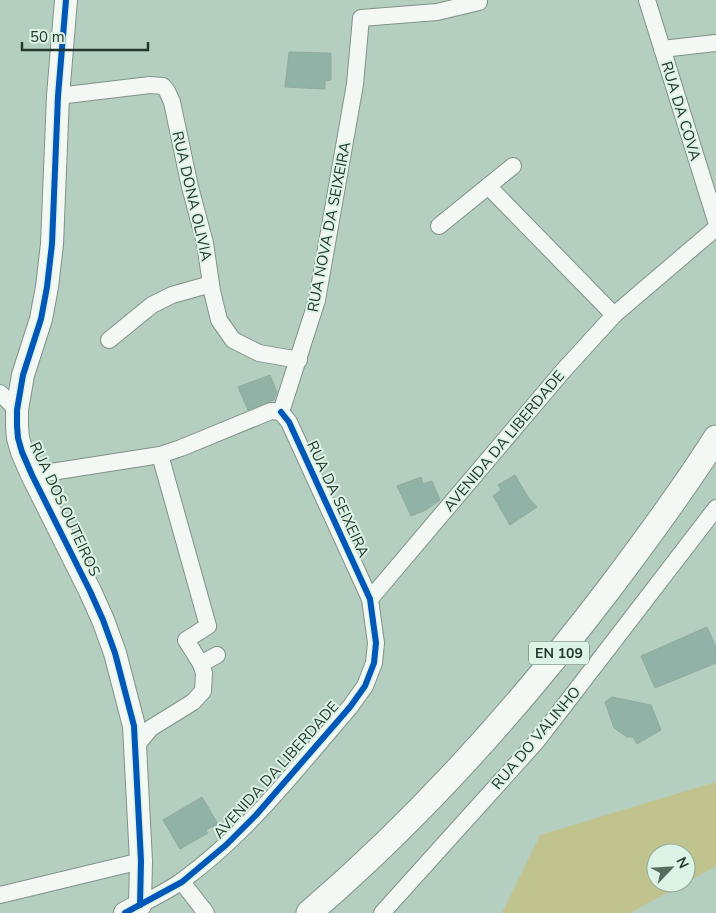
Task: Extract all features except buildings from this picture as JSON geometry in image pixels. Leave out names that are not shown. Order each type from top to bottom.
[{"type":"main road","name":"EN 109","points":[[309,913],[379,851],[441,788],[518,704],[635,555],[716,438]]},
{"type":"street","name":"RUA DOS OUTEIROS","points":[[66,0],[58,96],[52,244],[41,319],[23,375],[17,410],[18,438],[32,475],[103,620],[120,672],[134,726],[141,861],[133,909]]},
{"type":"street","name":"RUA DA COVA","points":[[647,0],[716,221]]},
{"type":"street","name":"RUA NOVA DA SEIXEIRA","points":[[282,412],[317,300],[355,84],[362,18],[437,12],[479,2]]},
{"type":"street","points":[[662,49],[716,43]]},
{"type":"street","name":"RUA DONA OLIVIA","points":[[58,96],[150,85],[163,86],[168,91],[205,243],[219,320],[233,340],[259,353],[299,360]]},
{"type":"street","points":[[439,226],[513,166]]},
{"type":"street","points":[[488,186],[614,315]]},
{"type":"street","name":"AVENIDA DA LIBERDADE","points":[[133,909],[182,882],[238,834],[358,698],[371,675],[375,654],[376,643],[370,599],[563,371],[614,315],[716,228]]},
{"type":"street","points":[[109,340],[152,305],[172,295],[211,284]]},
{"type":"street","points":[[0,392],[17,410]]},
{"type":"street","points":[[32,475],[160,455],[271,411],[282,412]]},
{"type":"street","name":"RUA DA SEIXEIRA","points":[[282,412],[291,427],[370,599]]},
{"type":"street","points":[[136,746],[152,728],[193,702],[203,691],[204,674],[186,640],[208,626],[160,455]]},
{"type":"street","name":"RUA DO VALINHO","points":[[382,913],[537,741],[716,508]]},
{"type":"street","points":[[200,664],[217,655]]},
{"type":"street","points":[[0,895],[141,861]]},
{"type":"street","points":[[182,882],[206,913]]},
{"type":"green space","points":[[716,782],[716,866],[696,877],[696,843],[646,843],[646,893],[667,893],[630,913],[502,913],[540,835]]},
{"type":"cycle path","points":[[66,0],[58,96],[52,244],[41,319],[23,375],[17,410],[17,426],[22,452],[32,475],[103,620],[115,653],[134,726],[141,861],[140,905]]},
{"type":"cycle path","points":[[125,913],[182,882],[226,845],[256,815],[350,707],[365,686],[374,663],[376,643],[370,599],[289,422],[281,412]]}]
